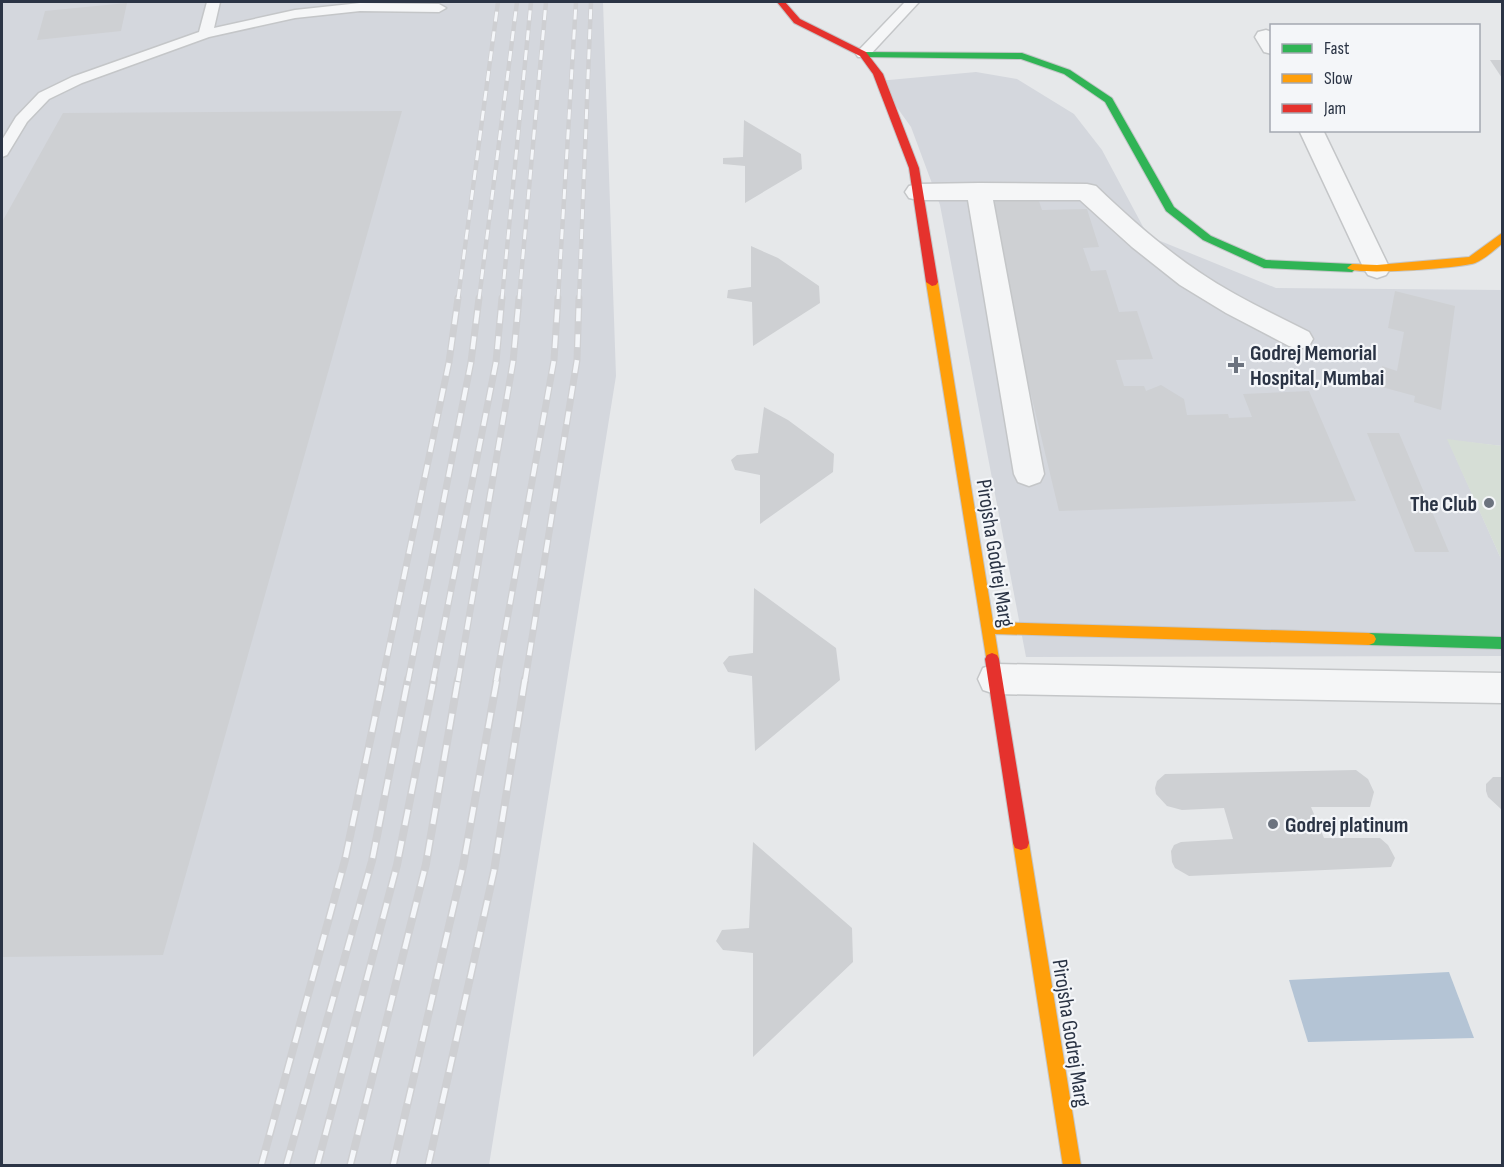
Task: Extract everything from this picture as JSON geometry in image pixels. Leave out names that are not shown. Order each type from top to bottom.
[{"type":"street","name":"Pirojsha Godrej Marg","points":[[781,2],[797,21],[863,54],[878,74],[914,168],[1072,1166]]},
{"type":"street","points":[[863,54],[1022,56],[1067,72],[1109,100],[1170,209],[1207,238],[1264,264],[1377,269],[1472,260],[1500,241],[1503,236]]},
{"type":"street","points":[[1312,132],[1377,269]]},
{"type":"street","points":[[918,192],[979,190],[1087,192],[1120,224],[1176,269],[1228,302],[1299,339]]},
{"type":"street","points":[[979,190],[1029,474]]},
{"type":"street","points":[[987,628],[1503,643]]},
{"type":"street","points":[[995,679],[1503,688]]},
{"type":"lane","points":[[205,34],[213,2]]},
{"type":"lane","points":[[863,54],[912,2]]},
{"type":"lane","points":[[2,152],[21,120],[44,96],[77,80],[205,34],[295,14],[360,7],[439,8]]},
{"type":"shaded area","points":[[2,2],[603,2],[616,376],[489,1165],[2,1166]]},
{"type":"shaded area","name":"Godrej Memorial Hospital, Mumbai","points":[[976,72],[1017,79],[1074,114],[1102,150],[1148,236],[1276,288],[1502,290],[1502,446],[1448,440],[1502,561],[1502,656],[1026,657],[940,205],[911,127],[878,81]]},
{"type":"shaded area","name":"The Club","points":[[1447,439],[1502,446],[1502,561]]},
{"type":"water","points":[[1449,972],[1474,1038],[1308,1042],[1289,980]]},
{"type":"building","points":[[127,3],[121,31],[37,40],[45,11]]},
{"type":"building","points":[[1490,60],[1502,60],[1502,78]]},
{"type":"building","points":[[402,111],[163,955],[2,957],[2,222],[63,113]]},
{"type":"building","points":[[744,120],[801,154],[802,169],[745,203],[745,166],[723,164],[723,158],[743,157]]},
{"type":"building","points":[[1038,198],[1042,210],[1087,209],[1099,247],[1083,248],[1091,271],[1106,270],[1119,312],[1137,311],[1153,359],[1116,360],[1124,386],[1144,386],[1146,391],[1161,385],[1184,399],[1187,415],[1228,414],[1229,418],[1252,417],[1243,394],[1309,391],[1356,501],[1059,511],[984,199]]},
{"type":"building","points":[[751,246],[778,258],[819,286],[820,303],[753,346],[752,302],[727,298],[728,290],[751,287]]},
{"type":"building","points":[[1395,291],[1455,306],[1441,410],[1414,402],[1415,396],[1378,386],[1382,366],[1397,371],[1404,332],[1388,328]]},
{"type":"building","points":[[764,407],[788,420],[834,454],[833,472],[760,524],[760,475],[735,470],[731,460],[737,455],[758,453]]},
{"type":"building","points":[[1367,433],[1399,433],[1449,552],[1415,552]]},
{"type":"building","points":[[754,588],[836,648],[840,680],[755,751],[752,676],[728,672],[723,663],[729,656],[753,653]]},
{"type":"building","name":"Godrej platinum","points":[[1356,770],[1368,779],[1374,792],[1370,807],[1311,807],[1324,838],[1380,838],[1388,845],[1395,858],[1391,867],[1189,876],[1175,868],[1171,851],[1174,845],[1181,842],[1233,839],[1224,808],[1182,810],[1167,806],[1156,794],[1155,788],[1157,781],[1165,774]]},
{"type":"building","points":[[1493,777],[1502,777],[1502,810],[1488,797],[1486,791],[1486,784]]},
{"type":"building","points":[[753,842],[852,928],[853,962],[753,1057],[753,953],[723,950],[716,941],[722,930],[749,928]]},
{"type":"railway","points":[[458,299],[498,2]]},
{"type":"railway","points":[[479,299],[517,2]]},
{"type":"railway","points":[[502,299],[531,2]]},
{"type":"railway","points":[[519,299],[546,2]]},
{"type":"railway","points":[[558,299],[576,2]]},
{"type":"railway","points":[[579,299],[591,2]]},
{"type":"railway","points":[[382,681],[449,362],[458,298]]},
{"type":"railway","points":[[408,681],[471,362],[479,298]]},
{"type":"railway","points":[[433,681],[496,362],[502,298]]},
{"type":"railway","points":[[458,681],[513,362],[519,298]]},
{"type":"railway","points":[[496,681],[554,360],[558,298]]},
{"type":"railway","points":[[525,681],[577,360],[579,298]]},
{"type":"railway","points":[[261,1166],[345,860],[383,679]]},
{"type":"railway","points":[[286,1166],[372,861],[408,679]]},
{"type":"railway","points":[[317,1166],[397,865],[434,679]]},
{"type":"railway","points":[[350,1166],[426,864],[458,679]]},
{"type":"railway","points":[[393,1166],[463,866],[497,679]]},
{"type":"railway","points":[[428,1166],[494,871],[525,679]]},
{"type":"traffic: fast","points":[[863,54],[1022,56],[1067,72],[1109,100],[1170,209],[1207,238],[1264,264],[1352,268]]},
{"type":"traffic: fast","points":[[1369,639],[1502,643]]},
{"type":"traffic: slow","points":[[1352,268],[1377,269],[1472,260],[1500,241],[1502,236]]},
{"type":"traffic: slow","points":[[932,282],[992,659]]},
{"type":"traffic: slow","points":[[987,628],[1369,639]]},
{"type":"traffic: slow","points":[[1021,843],[1072,1166]]},
{"type":"traffic: jam","points":[[781,2],[797,21],[863,54],[878,74],[914,168],[932,282]]},
{"type":"traffic: jam","points":[[992,659],[1021,843]]},
{"type":"place","name":"Godrej Memorial Hospital, Mumbai","points":[[1236,365]]},
{"type":"place","name":"The Club","points":[[1489,503]]},
{"type":"place","name":"Godrej platinum","points":[[1273,824]]}]
